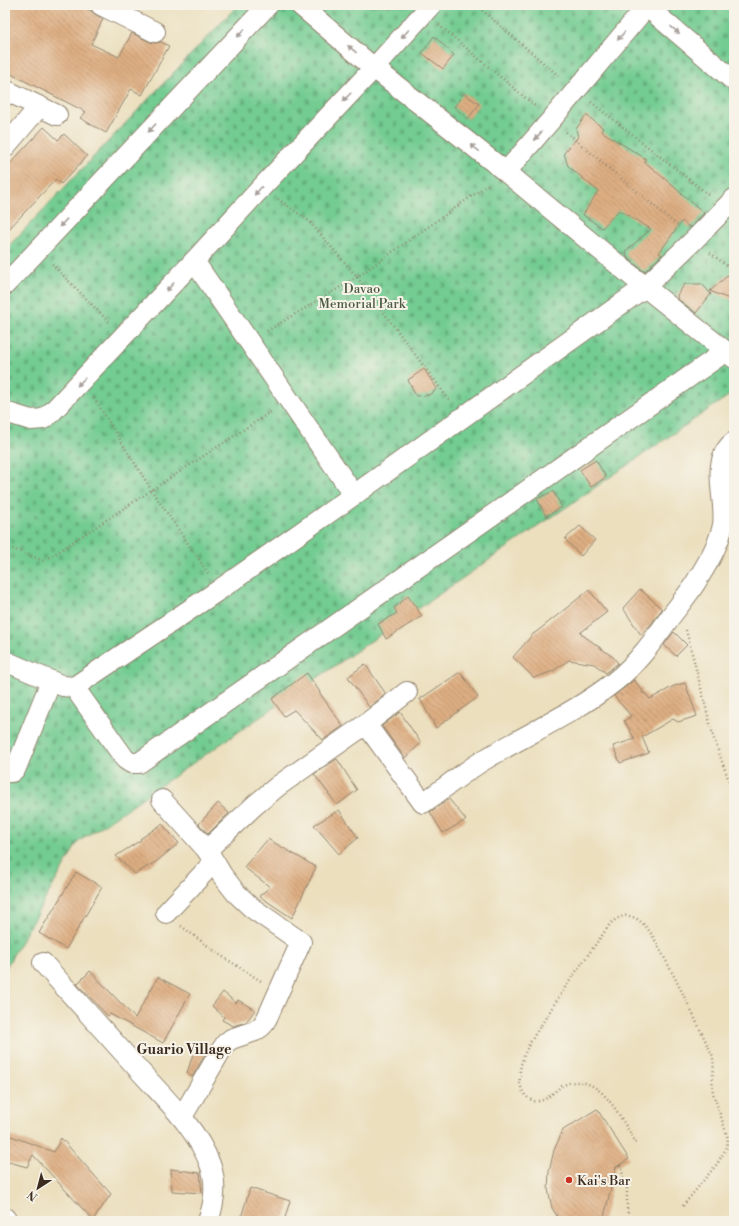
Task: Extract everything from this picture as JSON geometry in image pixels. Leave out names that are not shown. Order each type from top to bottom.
[{"type":"street","points":[[101,5],[155,32]]},
{"type":"street","points":[[5,285],[268,5]]},
{"type":"street","points":[[74,687],[125,759],[131,763],[139,763],[730,354],[645,287],[506,172],[374,68],[300,5]]},
{"type":"street","points":[[506,172],[646,6],[734,81]]},
{"type":"street","points":[[5,412],[31,420],[43,419],[52,412],[83,381],[427,9]]},
{"type":"street","points":[[5,90],[57,115]]},
{"type":"street","points":[[5,146],[39,107]]},
{"type":"street","points":[[5,661],[63,686],[74,687],[219,590],[645,287],[730,204]]},
{"type":"street","points":[[194,261],[354,495]]},
{"type":"street","points":[[366,724],[423,803],[489,757],[595,696],[614,682],[630,668],[642,654],[680,604],[699,578],[718,544],[723,524],[721,464],[724,453],[734,442]]},
{"type":"street","points":[[5,772],[12,772],[16,768],[51,681]]},
{"type":"street","points":[[166,913],[210,856],[255,805],[278,786],[366,724],[407,692]]},
{"type":"street","points":[[162,800],[210,856],[236,893],[252,908],[301,942],[262,1026],[256,1031],[231,1039],[226,1043],[182,1117]]},
{"type":"street","points":[[43,964],[182,1117],[203,1148],[210,1166],[214,1183],[214,1198],[208,1221]]},
{"type":"path","points":[[476,5],[576,90],[730,204]]},
{"type":"path","points":[[427,9],[551,120],[734,272]]},
{"type":"path","points":[[250,342],[357,277],[506,172]]},
{"type":"path","points":[[261,188],[309,221],[357,277],[461,418]]},
{"type":"path","points":[[38,250],[123,337]]},
{"type":"path","points":[[83,381],[152,491],[219,590]]},
{"type":"path","points":[[5,546],[44,562],[289,399]]},
{"type":"path","points":[[680,604],[714,739],[734,795]]},
{"type":"path","points":[[166,913],[220,955],[245,972],[278,991]]},
{"type":"path","points":[[636,1143],[609,1101],[590,1084],[572,1082],[562,1085],[550,1096],[541,1101],[534,1100],[526,1096],[520,1088],[519,1077],[521,1064],[530,1043],[564,987],[610,924],[618,917],[624,916],[633,917],[639,920],[651,934],[674,976],[714,1061],[712,1079],[713,1093],[728,1138],[727,1146],[717,1164],[682,1207]]},
{"type":"path","points":[[620,1165],[625,1177],[627,1188],[628,1221]]},
{"type":"green space","name":"Davao Memorial Park","points":[[238,5],[734,5],[734,392],[78,842],[5,969],[5,250]]},
{"type":"building","points":[[5,5],[79,5],[103,19],[91,44],[119,57],[132,33],[150,42],[161,42],[169,46],[142,95],[131,89],[106,133],[80,118],[86,112],[5,71]]},
{"type":"building","points":[[434,36],[454,55],[443,69],[422,53]]},
{"type":"building","points":[[464,93],[479,104],[468,119],[454,107]]},
{"type":"building","points":[[586,115],[603,128],[601,131],[646,159],[644,161],[704,213],[690,228],[682,221],[659,253],[662,255],[645,271],[627,257],[626,251],[651,229],[619,210],[602,228],[583,215],[598,191],[568,166],[564,153],[578,137],[576,129]]},
{"type":"building","points":[[44,127],[58,140],[64,134],[87,156],[61,184],[56,179],[5,233],[5,169]]},
{"type":"building","points":[[734,270],[734,301],[710,291]]},
{"type":"building","points":[[685,284],[702,284],[711,294],[696,313],[678,299],[677,295]]},
{"type":"building","points":[[424,369],[437,389],[429,395],[416,396],[408,380]]},
{"type":"building","points":[[596,460],[606,477],[591,487],[580,470]]},
{"type":"building","points":[[553,491],[562,507],[546,516],[537,499]]},
{"type":"building","points":[[580,526],[595,540],[581,556],[565,539]]},
{"type":"building","points":[[640,589],[662,609],[641,635],[623,608]]},
{"type":"building","points":[[589,590],[607,612],[580,633],[613,657],[618,663],[606,673],[594,664],[569,660],[553,671],[534,678],[513,657],[534,633]]},
{"type":"building","points":[[408,596],[422,616],[386,639],[378,624],[397,613],[394,608]]},
{"type":"building","points":[[674,632],[687,645],[676,656],[664,645]]},
{"type":"building","points":[[365,664],[386,694],[369,707],[348,677]]},
{"type":"building","points":[[460,672],[478,697],[436,728],[420,699]]},
{"type":"building","points":[[307,673],[343,726],[323,740],[294,710],[284,716],[272,699]]},
{"type":"building","points":[[634,680],[643,691],[642,693],[645,693],[650,699],[674,686],[685,683],[697,716],[678,722],[673,719],[642,737],[649,753],[620,763],[613,746],[635,739],[624,721],[631,716],[614,696]]},
{"type":"building","points":[[400,712],[421,743],[405,758],[382,726]]},
{"type":"building","points":[[337,759],[357,790],[337,805],[314,774]]},
{"type":"building","points":[[449,799],[466,820],[443,833],[430,812]]},
{"type":"building","points":[[218,803],[229,813],[208,834],[199,824]]},
{"type":"building","points":[[339,810],[358,838],[339,854],[314,825]]},
{"type":"building","points":[[162,824],[179,843],[157,861],[135,874],[116,856]]},
{"type":"building","points":[[268,839],[316,867],[292,918],[259,896],[270,887],[244,867]]},
{"type":"building","points":[[76,872],[102,887],[66,949],[39,933]]},
{"type":"building","points":[[90,971],[135,1018],[158,977],[190,994],[163,1043],[110,1014],[108,1016],[77,984]]},
{"type":"building","points":[[223,992],[236,1003],[238,1000],[255,1010],[246,1022],[233,1026],[222,1020],[224,1017],[212,1006]]},
{"type":"building","points":[[195,1048],[206,1053],[192,1077],[187,1073]]},
{"type":"building","points":[[597,1109],[629,1159],[616,1167],[603,1221],[560,1221],[552,1208],[548,1189],[549,1172],[554,1150],[563,1130]]},
{"type":"building","points":[[11,1136],[54,1152],[61,1138],[111,1194],[93,1220],[33,1155],[27,1167],[5,1161],[5,1150]]},
{"type":"building","points":[[171,1169],[200,1173],[202,1193],[172,1191]]},
{"type":"building","points":[[250,1188],[290,1201],[284,1221],[240,1221]]},
{"type":"place","name":"Kai's Bar","points":[[569,1180]]},
{"type":"district","name":"Guario Village","points":[[184,1049]]}]
